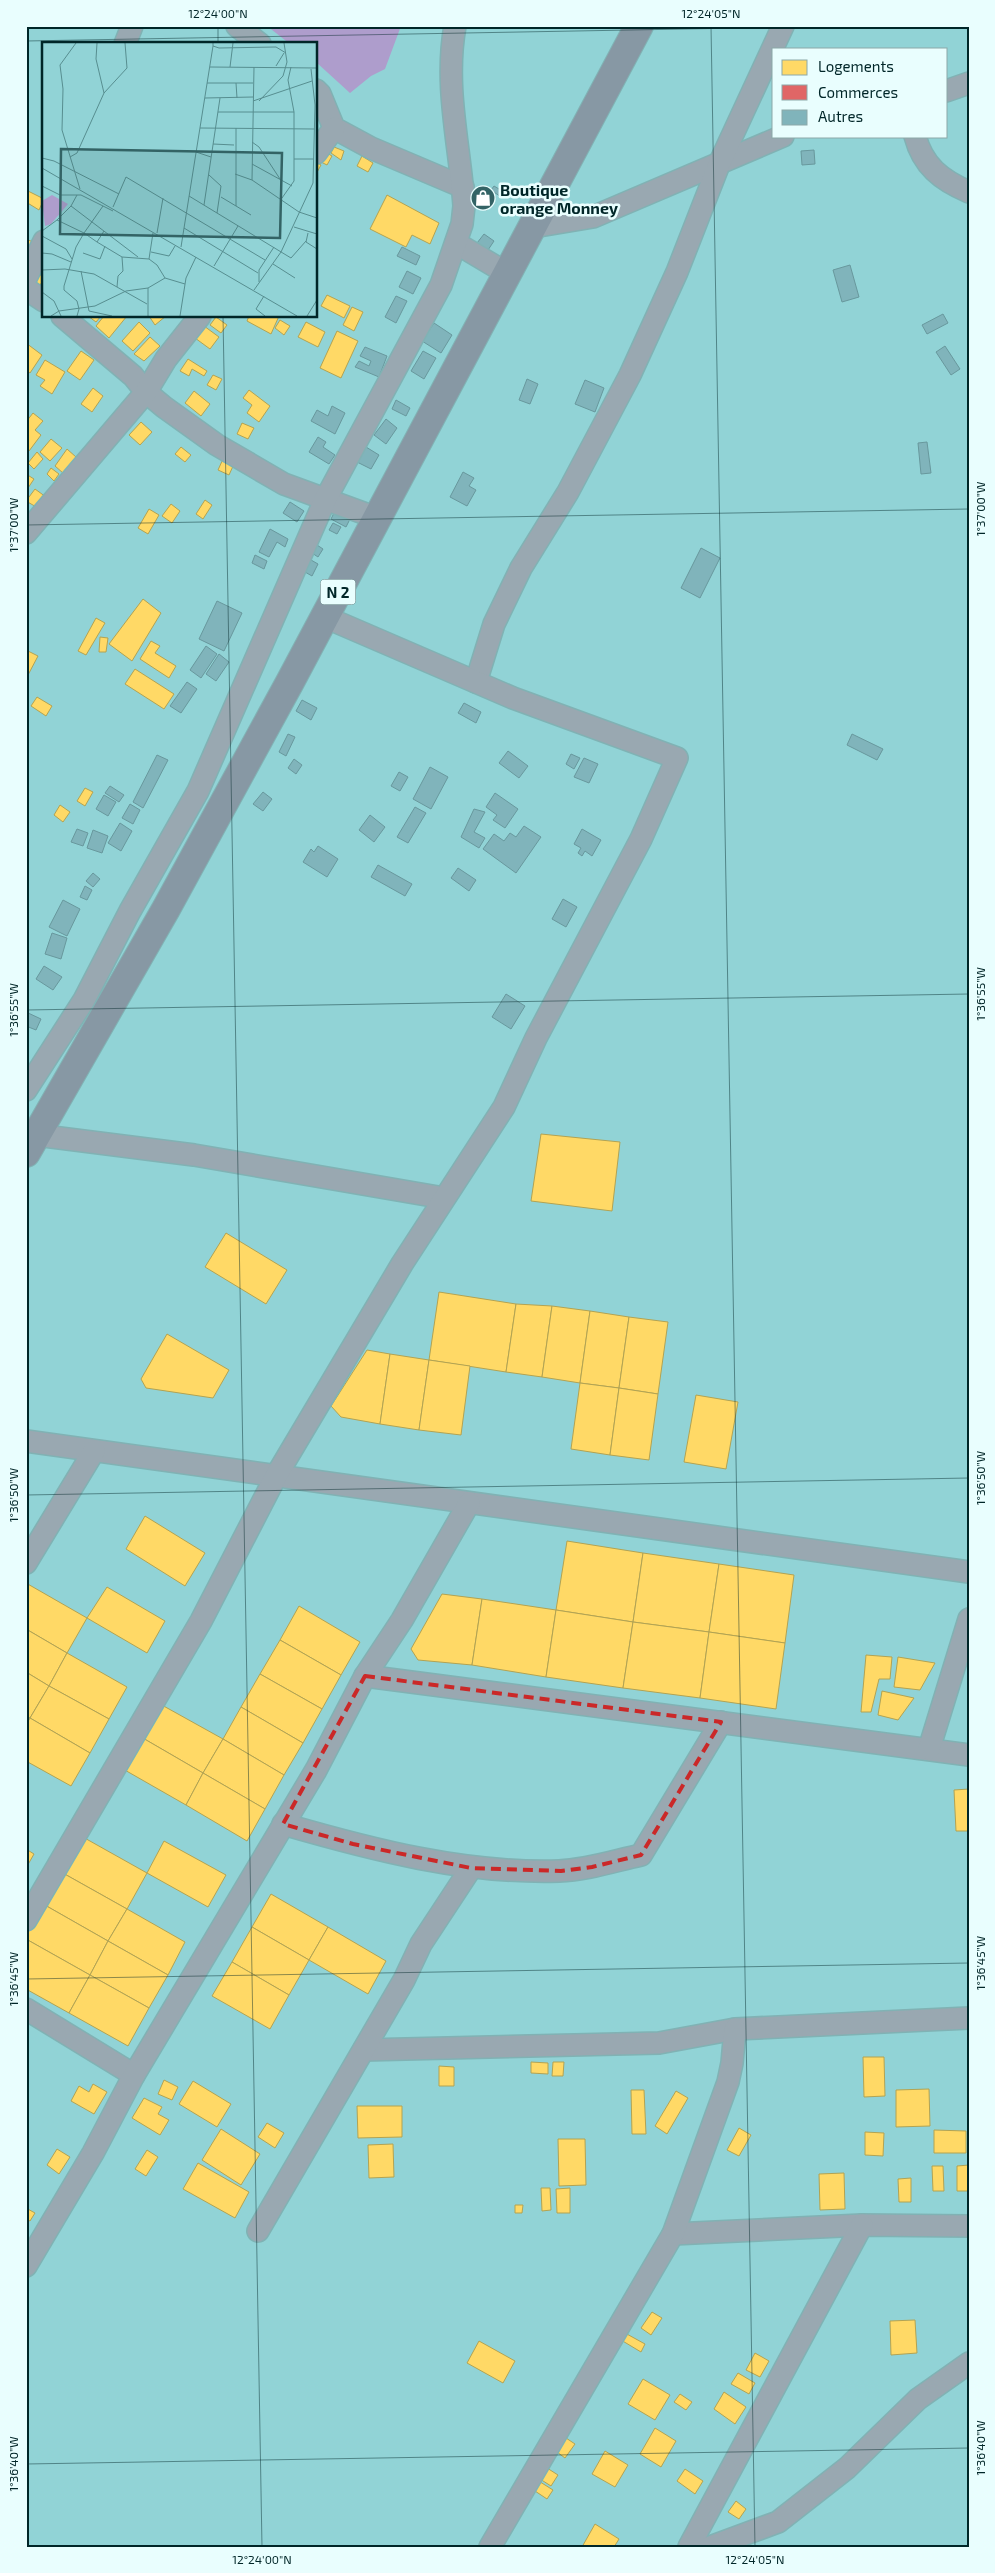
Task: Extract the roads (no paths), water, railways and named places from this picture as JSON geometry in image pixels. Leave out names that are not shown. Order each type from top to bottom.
[{"type":"main road","name":"N 2","points":[[31,1144],[166,909],[325,617],[639,26]]},
{"type":"street","points":[[126,42],[132,26]]},
{"type":"street","points":[[237,26],[257,42]]},
{"type":"street","points":[[27,1087],[84,1000],[130,911],[198,791],[325,500],[426,315],[440,285],[462,224],[463,187],[451,93],[451,50],[456,26]]},
{"type":"street","points":[[773,48],[783,26]]},
{"type":"street","points":[[476,682],[494,624],[522,568],[568,492],[634,367],[678,272],[720,162],[772,50]]},
{"type":"street","points":[[948,90],[969,83]]},
{"type":"street","points":[[318,93],[334,128],[371,148],[463,187]]},
{"type":"street","points":[[318,150],[334,128]]},
{"type":"street","points":[[533,227],[594,217],[778,138]]},
{"type":"street","points":[[916,138],[928,167],[954,186],[969,192]]},
{"type":"street","points":[[456,243],[508,274]]},
{"type":"street","points":[[26,278],[42,245]]},
{"type":"street","points":[[26,289],[42,300]]},
{"type":"street","points":[[64,318],[133,376],[146,392],[170,412],[237,457],[284,484],[377,518]]},
{"type":"street","points":[[26,533],[34,512],[146,392],[166,360],[198,318]]},
{"type":"street","points":[[26,1920],[202,1621],[276,1476],[444,1198],[504,1107],[536,1038],[641,839],[677,758],[476,682],[325,617]]},
{"type":"street","points":[[31,1144],[194,1155],[444,1198]]},
{"type":"street","points":[[26,1441],[969,1572]]},
{"type":"street","points":[[26,1563],[94,1451]]},
{"type":"street","points":[[26,2266],[92,2153],[134,2075],[316,1770],[365,1676],[402,1620],[469,1503]]},
{"type":"street","points":[[929,1749],[969,1619]]},
{"type":"street","points":[[365,1676],[969,1754]]},
{"type":"street","points":[[284,1824],[362,1846],[471,1868],[560,1871],[592,1867],[641,1855],[721,1722]]},
{"type":"street","points":[[258,2231],[404,1980],[421,1944],[471,1868]]},
{"type":"street","points":[[26,2009],[134,2075]]},
{"type":"street","points":[[364,2050],[659,2043],[735,2029],[969,2018]]},
{"type":"street","points":[[490,2547],[673,2234],[728,2082],[735,2029]]},
{"type":"street","points":[[673,2234],[862,2225],[969,2226]]},
{"type":"street","points":[[689,2547],[862,2225]]},
{"type":"street","points":[[710,2547],[778,2522],[847,2468],[918,2399],[969,2363]]},
{"type":"place","name":"Boutique orange Monney","points":[[483,198]]}]
